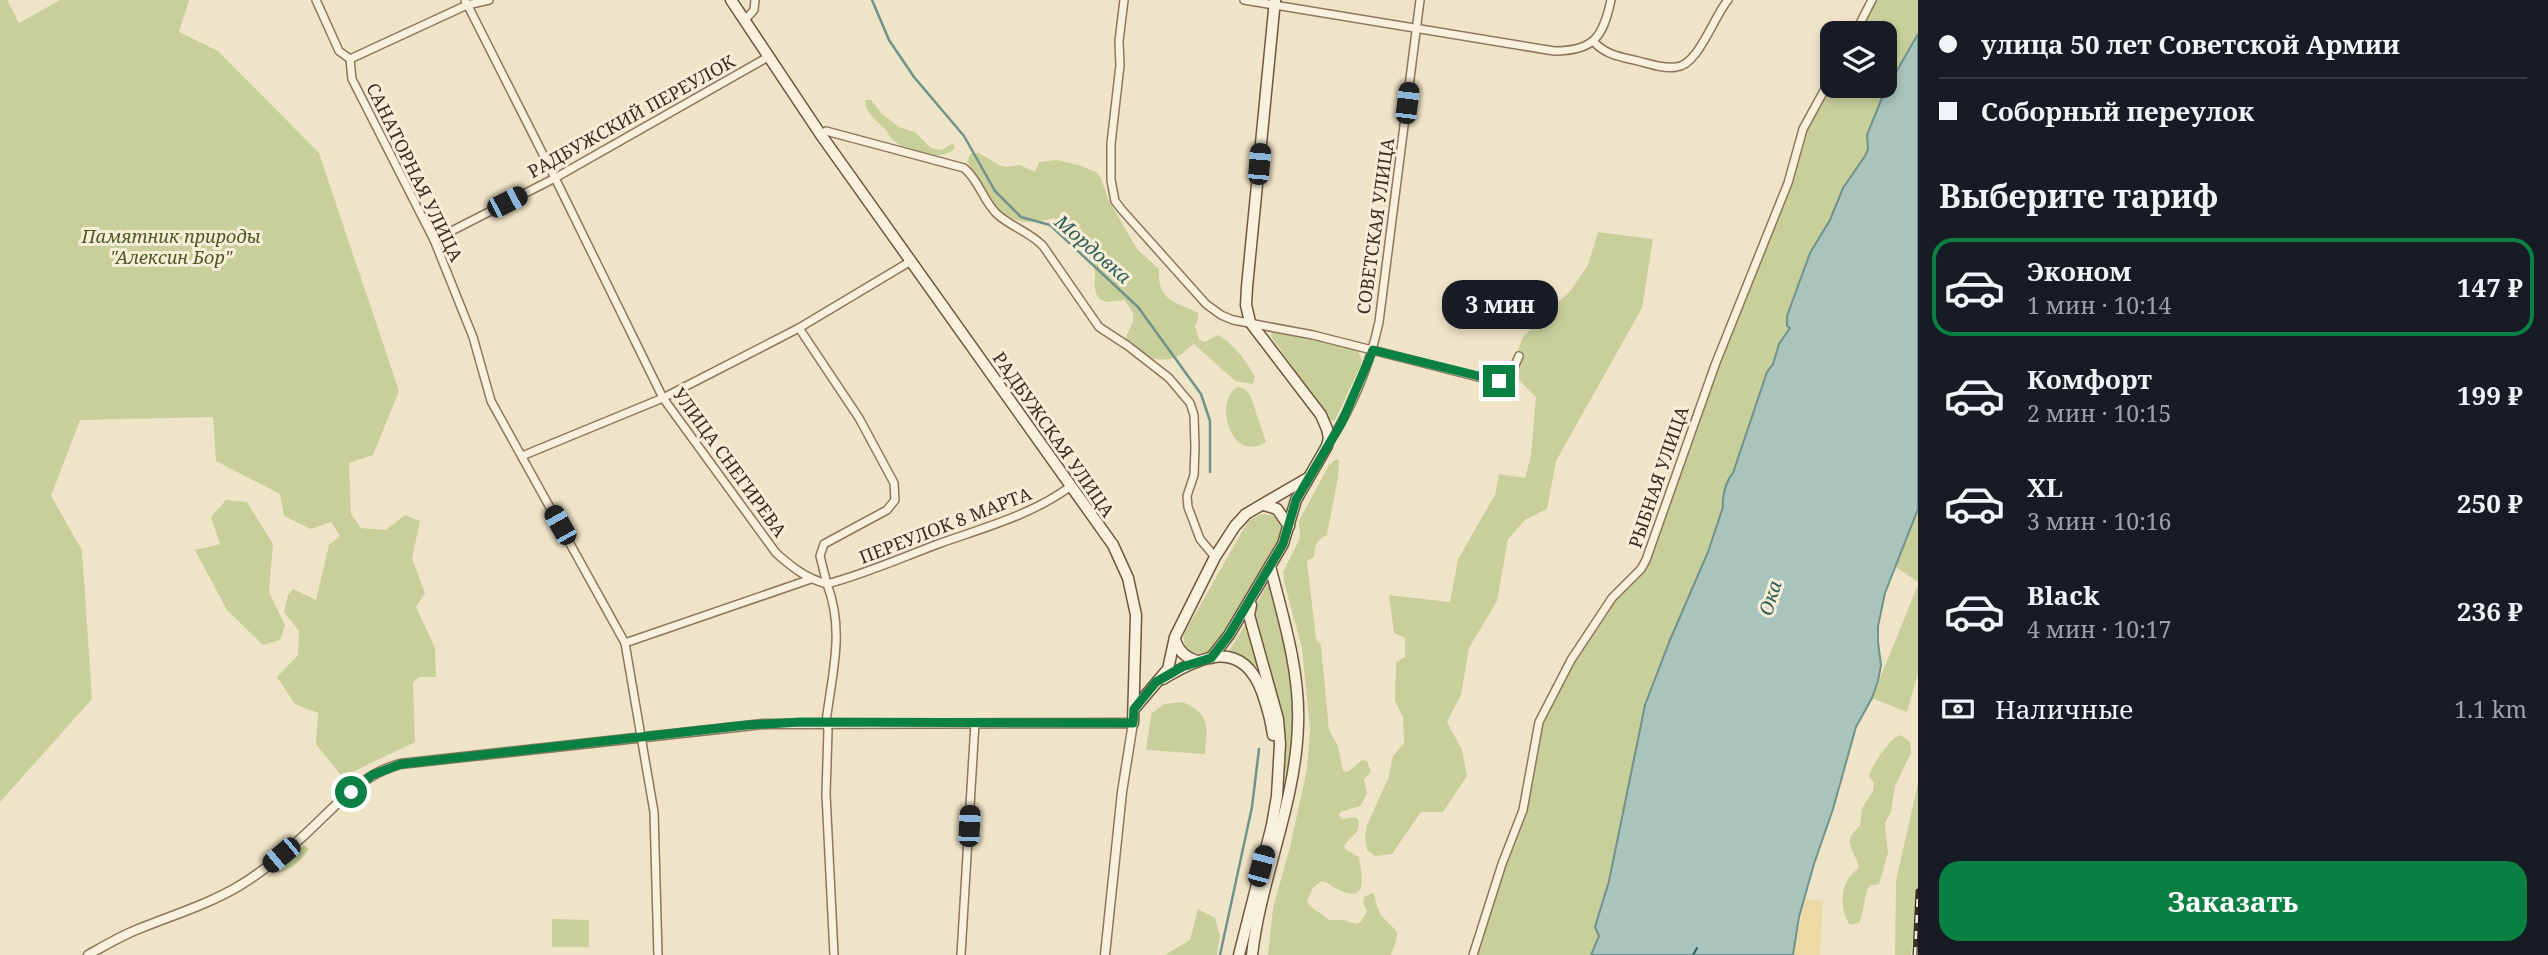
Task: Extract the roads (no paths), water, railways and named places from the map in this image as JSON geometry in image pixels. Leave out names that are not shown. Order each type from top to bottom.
[{"type":"main road","name":"РАДБУЖСКАЯ УЛИЦА","points":[[731,0],[821,135],[1113,545],[1128,578],[1136,615],[1133,723]]},
{"type":"main road","points":[[1211,658],[1253,597],[1283,544],[1296,500],[1329,438],[1321,415],[1250,322],[1246,305],[1275,3]]},
{"type":"main road","points":[[1134,709],[1171,664],[1175,637],[1215,556],[1240,520],[1309,477]]},
{"type":"main road","points":[[1264,505],[1277,509],[1289,526]]},
{"type":"main road","points":[[1252,955],[1270,866],[1288,797],[1298,725],[1294,668],[1270,566]]},
{"type":"main road","points":[[1253,597],[1250,615],[1278,719],[1280,744],[1277,772]]},
{"type":"main road","points":[[1175,637],[1178,648],[1199,661]]},
{"type":"main road","points":[[1156,682],[1199,661],[1233,657],[1243,661],[1251,669],[1272,724],[1277,796],[1239,955]]},
{"type":"street","name":"САНАТОРНАЯ УЛИЦА","points":[[316,0],[340,51],[350,59],[352,79],[434,240],[473,337],[491,401],[625,643],[653,812],[658,955]]},
{"type":"street","points":[[350,59],[466,2],[489,0]]},
{"type":"street","points":[[744,21],[754,9],[755,0]]},
{"type":"street","points":[[1124,0],[1111,144],[1111,180],[1115,201],[1206,304],[1221,315],[1486,379],[1499,381],[1507,378],[1513,372],[1519,356]]},
{"type":"street","points":[[1244,0],[1554,51],[1581,49],[1594,42],[1602,30],[1611,0]]},
{"type":"street","name":"СОВЕТСКАЯ УЛИЦА","points":[[1327,446],[1342,422],[1373,350],[1384,289],[1420,0]]},
{"type":"street","points":[[1594,42],[1602,51],[1619,57],[1665,67],[1681,66],[1695,54],[1728,0]]},
{"type":"street","points":[[1861,21],[1872,0]]},
{"type":"street","name":"УЛИЦА СНЕГИРЕВА","points":[[466,2],[663,398],[776,553],[796,571],[827,584]]},
{"type":"street","name":"РАДБУЖСКИЙ ПЕРЕУЛОК","points":[[434,240],[555,178],[768,57]]},
{"type":"street","name":"РЫБНАЯ УЛИЦА","points":[[1473,955],[1502,864],[1523,810],[1539,722],[1577,650],[1618,590],[1646,561],[1715,365],[1788,183],[1803,129],[1820,98]]},
{"type":"street","points":[[821,135],[826,131],[964,168],[970,173],[994,212],[1043,246],[1099,327],[1128,346],[1181,390],[1190,403],[1195,432],[1194,475],[1187,496],[1188,507],[1200,539],[1215,556]]},
{"type":"street","points":[[522,456],[663,398],[799,328],[911,261]]},
{"type":"street","points":[[799,328],[859,418],[894,483],[895,500],[887,510],[824,544],[820,556],[838,629],[826,722],[827,830],[834,955]]},
{"type":"street","name":"ПЕРЕУЛОК 8 МАРТА","points":[[827,584],[867,572],[1022,513],[1052,500],[1071,486]]},
{"type":"street","points":[[625,643],[811,579]]},
{"type":"street","points":[[961,955],[975,723]]},
{"type":"street","points":[[88,955],[101,951],[135,930],[211,900],[246,882],[300,839],[359,784],[390,767],[412,762],[762,724],[1133,723]]},
{"type":"street","name":"РАДБУЖСКАЯ УЛИЦА","points":[[1105,955],[1122,792],[1133,723]]},
{"type":"water","name":"Ока","points":[[1918,34],[1918,509],[1885,593],[1878,626],[1881,665],[1878,681],[1856,727],[1799,917],[1793,955],[1591,955],[1599,936],[1595,927],[1609,881],[1645,705],[1708,552],[1723,507],[1725,489],[1733,473],[1767,372],[1773,364],[1779,344],[1790,328],[1787,326],[1787,316],[1810,253],[1830,220],[1843,188],[1865,156],[1868,149],[1867,135],[1882,98],[1897,98],[1897,70]]},
{"type":"waterway","name":"Мордовка","points":[[872,0],[889,40],[914,77],[964,136],[995,191],[1021,217],[1050,225],[1138,307],[1201,394],[1210,421],[1210,472]]},
{"type":"waterway","name":"Мордовка","points":[[1220,955],[1252,807],[1259,749]]},
{"type":"railway","points":[[1915,955],[1918,891]]},
{"type":"park label","name":"Памятник природы \"Алексин Бор\"","points":[[171,246]]}]
